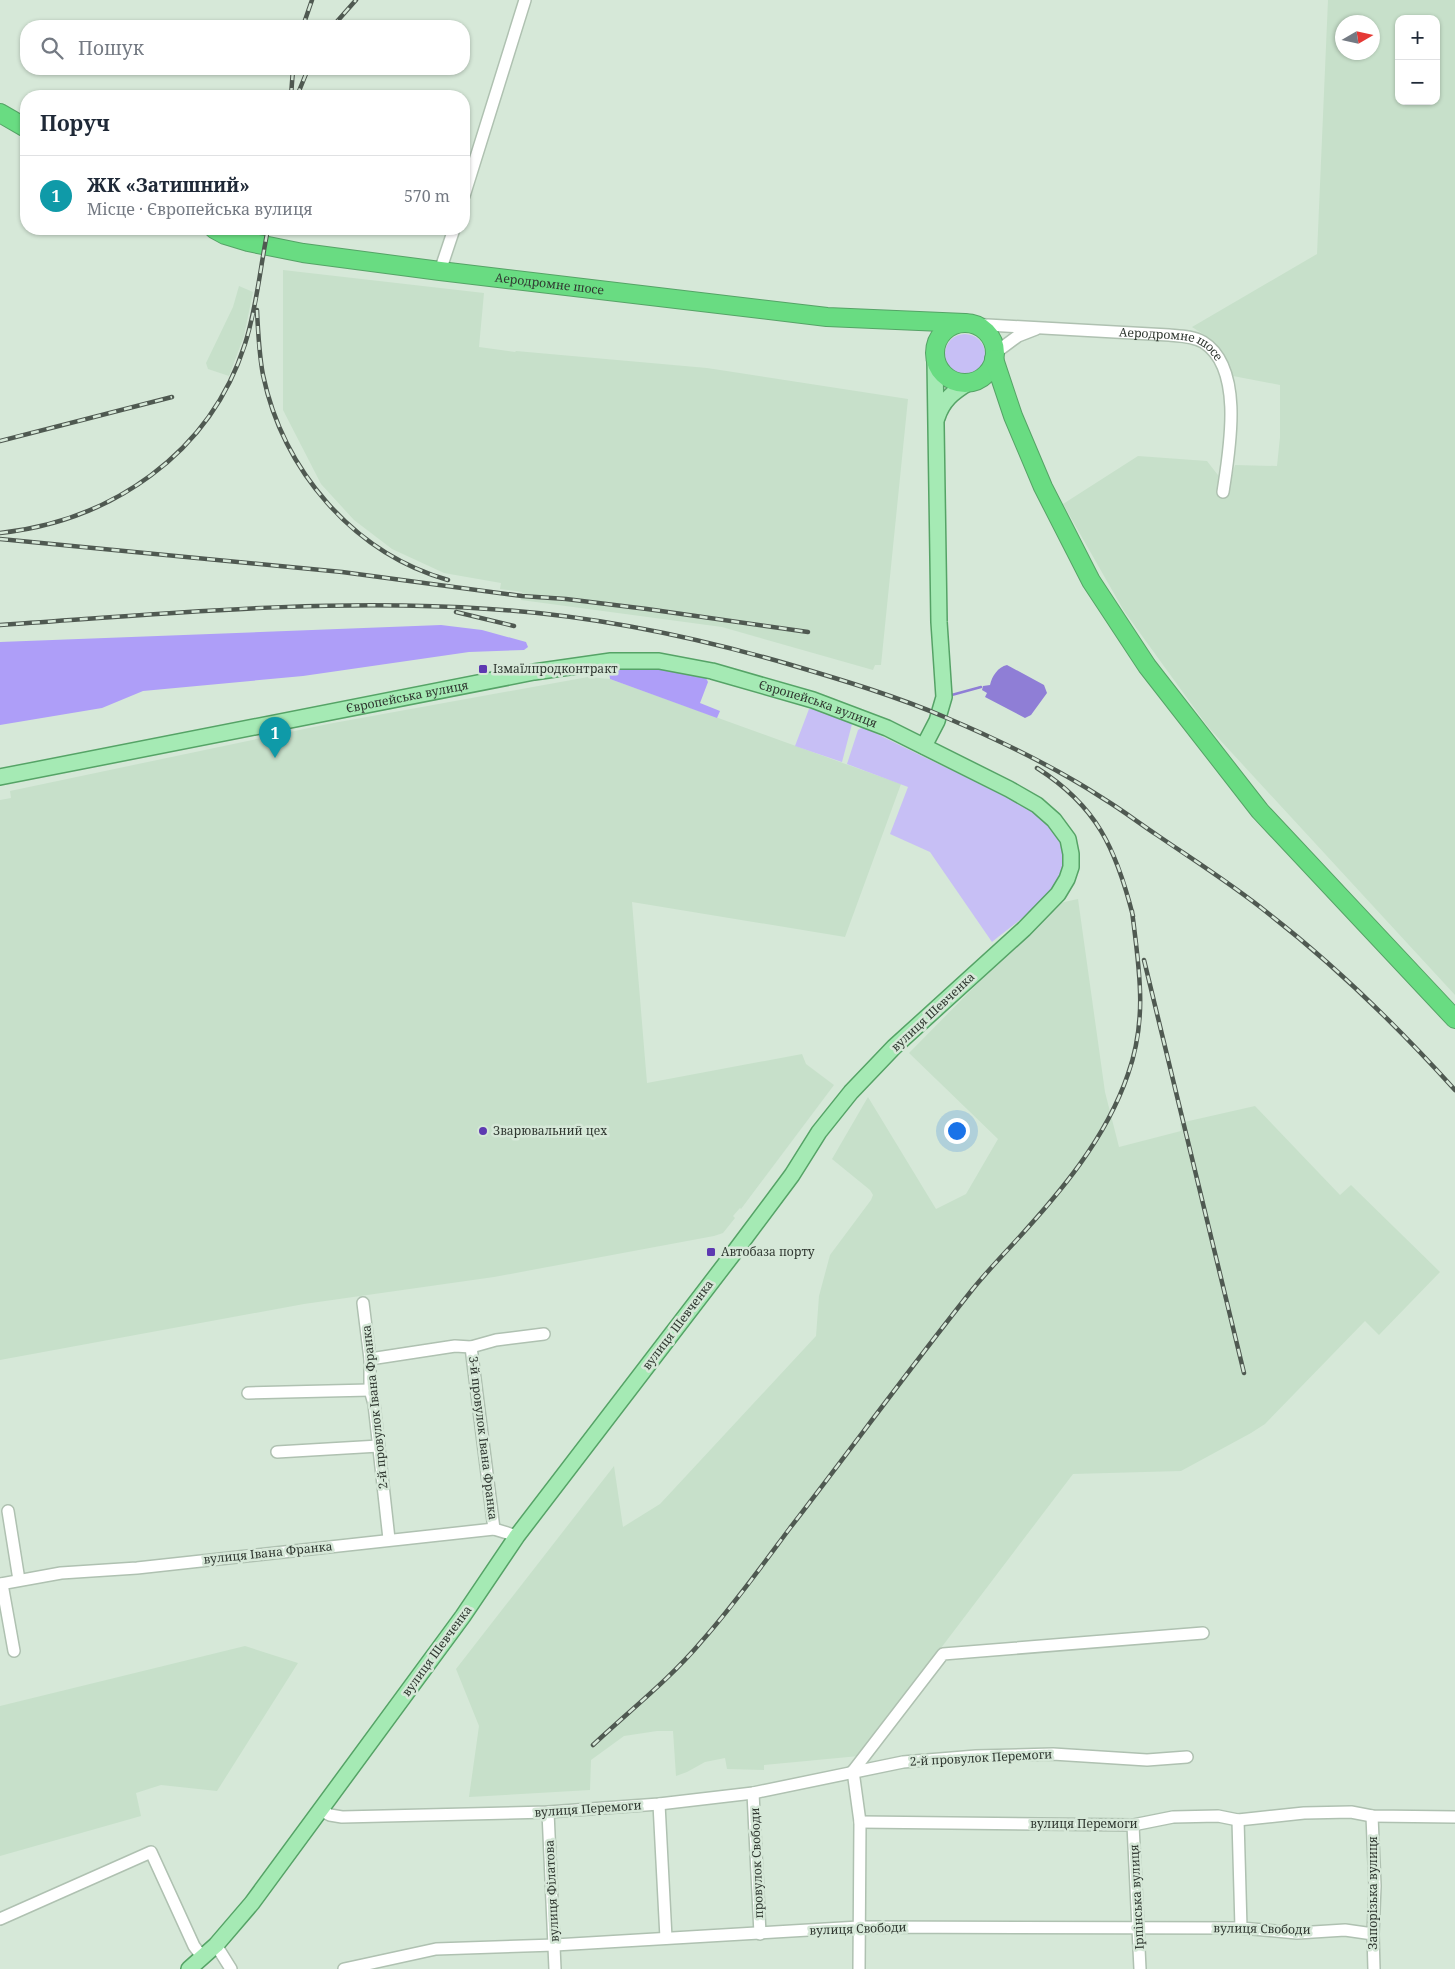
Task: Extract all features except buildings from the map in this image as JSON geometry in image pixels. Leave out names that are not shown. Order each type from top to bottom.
[{"type":"highway","points":[[0,113],[20,125]]},
{"type":"highway","name":"Аеродромне шосе","points":[[225,235],[248,242],[303,253],[440,271],[763,310],[903,323],[916,330],[928,340],[935,357]]},
{"type":"highway","name":"Аеродромне шосе","points":[[888,321],[968,324]]},
{"type":"highway","points":[[1013,416],[1000,396],[986,388],[950,380],[940,371],[935,357],[937,342],[943,332],[953,326],[968,324],[986,332],[992,342],[1013,416],[1043,487],[1090,581],[1147,666],[1260,811],[1455,1019]]},
{"type":"highway","points":[[969,383],[986,374],[995,356]]},
{"type":"main road","points":[[924,746],[937,721],[944,697],[939,622],[935,357]]},
{"type":"main road","points":[[936,427],[942,405],[953,393],[969,383]]},
{"type":"main road","name":"Європейська вулиця","points":[[0,777],[444,689],[563,668],[623,660],[659,661],[712,671],[813,700],[887,728],[924,746]]},
{"type":"main road","name":"вулиця Шевченка","points":[[189,1969],[216,1945],[252,1903],[463,1616],[517,1536],[733,1254],[792,1175],[819,1132],[851,1092],[894,1047],[1024,929],[1058,894],[1067,879],[1071,867],[1068,840],[1054,820],[1037,805],[1009,788],[924,746]]},
{"type":"street","points":[[470,177],[525,0]]},
{"type":"street","points":[[440,271],[452,235]]},
{"type":"street","name":"Аеродромне шосе","points":[[968,324],[1169,335],[1187,337],[1203,342],[1214,353],[1221,364],[1229,386],[1229,458],[1223,492]]},
{"type":"street","name":"Аеродромне шосе","points":[[995,356],[1018,336],[1046,327]]},
{"type":"street","name":"2-й провулок Івана Франка","points":[[363,1303],[370,1359],[370,1390],[374,1404],[389,1540]]},
{"type":"street","points":[[370,1359],[456,1346],[471,1347],[496,1340],[544,1334]]},
{"type":"street","name":"3-й провулок Івана Франка","points":[[471,1347],[494,1529]]},
{"type":"street","points":[[248,1393],[370,1390]]},
{"type":"street","points":[[277,1452],[379,1446]]},
{"type":"street","points":[[8,1511],[20,1580]]},
{"type":"street","name":"вулиця Івана Франка","points":[[14,1650],[1,1584],[61,1573],[136,1568],[494,1529],[517,1536]]},
{"type":"street","points":[[858,1969],[860,1822],[853,1771],[943,1654],[1203,1633]]},
{"type":"street","name":"2-й провулок Перемоги","points":[[853,1771],[903,1762],[976,1756],[1054,1754],[1147,1760],[1187,1757]]},
{"type":"street","name":"вулиця Перемоги","points":[[320,1810],[330,1815],[342,1817],[548,1812],[659,1804],[754,1793],[853,1771]]},
{"type":"street","name":"провулок Свободи","points":[[754,1793],[760,1934]]},
{"type":"street","points":[[659,1804],[666,1938]]},
{"type":"street","name":"вулиця Філатова","points":[[548,1812],[555,1969]]},
{"type":"street","name":"вулиця Перемоги","points":[[860,1822],[1133,1826],[1173,1818],[1218,1816],[1238,1820],[1304,1813],[1351,1812],[1372,1816],[1455,1817]]},
{"type":"street","name":"Запорізька вулиця","points":[[1372,1816],[1375,1886],[1374,1969]]},
{"type":"street","points":[[1238,1820],[1241,1928]]},
{"type":"street","name":"Ірпінська вулиця","points":[[1133,1826],[1140,1969]]},
{"type":"street","points":[[0,1918],[151,1852],[194,1946],[203,1958]]},
{"type":"street","name":"вулиця Свободи","points":[[344,1969],[436,1949],[555,1945],[760,1934],[858,1926],[1241,1928],[1297,1933],[1345,1930],[1373,1934]]},
{"type":"street","points":[[216,1945],[231,1969]]},
{"type":"shaded area","points":[[1328,0],[1455,0],[1455,995],[1208,727],[1124,611],[1063,504],[1138,456],[1207,461],[1228,488],[1235,465],[1277,466],[1280,437],[1280,385],[1233,376],[1219,351],[1206,336],[1192,327],[1317,254]]},
{"type":"shaded area","points":[[283,270],[484,293],[479,347],[515,352],[707,368],[908,399],[881,665],[875,665],[873,670],[722,627],[521,600],[522,592],[500,589],[501,583],[444,573],[392,549],[354,520],[321,484],[283,410]]},
{"type":"shaded area","points":[[239,286],[253,292],[244,336],[229,376],[208,369],[206,363],[233,307]]},
{"type":"shaded area","points":[[969,334],[976,337],[982,343],[985,354],[984,362],[976,371],[969,374],[961,374],[954,371],[946,362],[945,350],[948,343],[957,335]]},
{"type":"shaded area","points":[[441,625],[482,630],[526,642],[528,647],[524,650],[469,652],[303,676],[143,691],[102,708],[0,725],[0,642]]},
{"type":"shaded area","points":[[1007,665],[1044,685],[1047,693],[1031,715],[1025,718],[985,697],[987,693],[982,690],[983,686],[990,685],[992,678],[998,670]]},
{"type":"shaded area","points":[[647,666],[706,678],[708,682],[700,703],[720,711],[717,718],[610,679],[609,671],[613,668]]},
{"type":"shaded area","points":[[588,677],[610,679],[901,784],[845,937],[632,902],[647,1083],[802,1054],[806,1064],[834,1085],[741,1209],[733,1216],[735,1218],[723,1233],[494,1277],[304,1304],[0,1360],[0,800],[11,798],[10,791],[328,724]]},
{"type":"shaded area","points":[[809,709],[814,709],[852,724],[842,762],[795,746]]},
{"type":"shaded area","points":[[863,727],[1016,801],[1034,812],[1059,839],[1065,863],[1061,877],[1034,908],[992,942],[930,852],[890,834],[908,787],[847,764],[858,730]]},
{"type":"shaded area","points":[[1078,899],[1105,1092],[1119,1147],[1181,1131],[1180,1123],[1255,1106],[1340,1195],[1351,1185],[1440,1272],[1379,1335],[1365,1321],[1265,1424],[1251,1433],[1181,1471],[1073,1474],[859,1756],[764,1765],[764,1770],[727,1769],[725,1758],[705,1762],[676,1776],[673,1731],[657,1731],[624,1736],[591,1760],[590,1790],[469,1797],[479,1726],[456,1669],[614,1466],[623,1527],[660,1504],[816,1336],[819,1296],[830,1255],[873,1195],[870,1190],[832,1159],[868,1097],[936,1209],[966,1194],[998,1139],[909,1053],[1050,910],[1064,902]]},
{"type":"shaded area","points":[[245,1646],[298,1663],[217,1791],[161,1785],[136,1793],[141,1816],[0,1856],[0,1706]]},
{"type":"waterway","points":[[948,696],[981,687]]},
{"type":"railway","points":[[305,20],[312,0]]},
{"type":"railway","points":[[338,20],[356,0]]},
{"type":"railway","points":[[291,90],[293,75]]},
{"type":"railway","points":[[299,90],[306,75]]},
{"type":"railway","points":[[0,533],[41,526],[80,514],[117,497],[151,475],[181,449],[208,418],[229,383],[245,344],[267,235]]},
{"type":"railway","points":[[257,310],[263,375],[273,410],[287,443],[305,474],[327,503],[353,528],[382,550],[414,567],[448,580]]},
{"type":"railway","points":[[0,441],[172,397]]},
{"type":"railway","points":[[0,539],[342,572],[522,596],[566,599],[647,609],[808,632]]},
{"type":"railway","points":[[0,625],[183,612],[305,606],[367,605],[489,609],[565,616],[640,628],[715,644],[849,682],[928,710],[987,736],[1047,765],[1117,808],[1228,883],[1294,934],[1366,998],[1455,1090]]},
{"type":"railway","points":[[456,612],[514,626]]},
{"type":"railway","points":[[1037,768],[1075,798],[1101,831],[1119,870],[1133,916]]},
{"type":"railway","points":[[593,1745],[676,1669],[713,1628],[747,1586],[949,1319],[1080,1165],[1119,1098],[1134,1053],[1138,1033],[1140,993],[1132,911]]},
{"type":"railway","points":[[1144,960],[1244,1373]]},
{"type":"place","name":"Ізмаїлпродконтракт","points":[[483,669]]},
{"type":"place","name":"ЖК «Затишний»","points":[[275,758]]},
{"type":"place","name":"Зварювальний цех","points":[[483,1131]]},
{"type":"place","name":"Автобаза порту","points":[[711,1252]]}]
